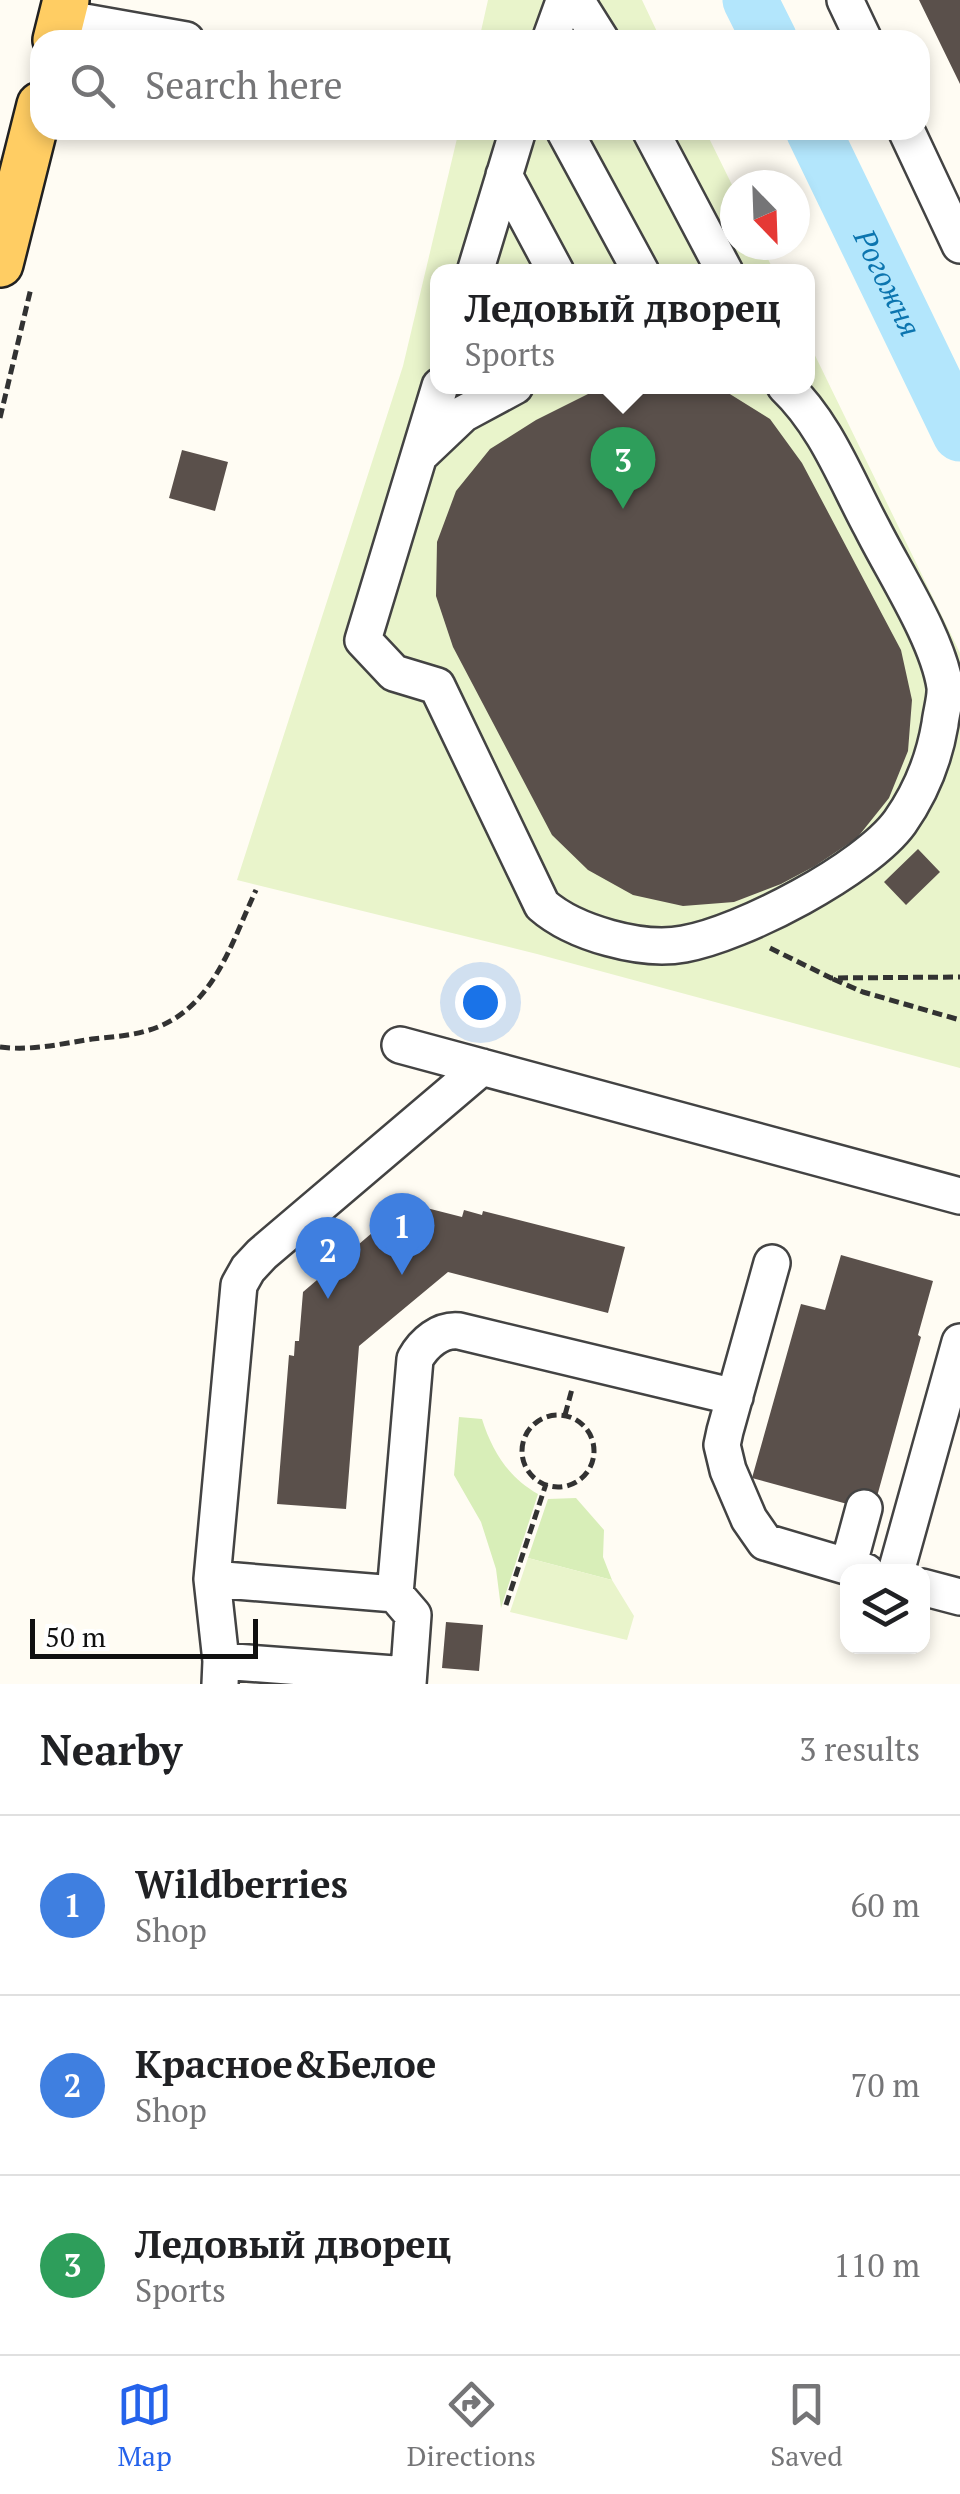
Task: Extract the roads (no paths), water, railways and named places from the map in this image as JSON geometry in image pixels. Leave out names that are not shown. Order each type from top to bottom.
[{"type":"main road","points":[[0,264],[31,140]]},
{"type":"street","points":[[845,0],[859,30]]},
{"type":"street","points":[[554,30],[563,4],[569,1],[579,5],[595,30]]},
{"type":"street","points":[[61,19],[126,30]]},
{"type":"street","points":[[477,264],[515,140]]},
{"type":"street","points":[[569,140],[637,264]]},
{"type":"street","points":[[655,140],[721,264]]},
{"type":"street","points":[[911,140],[957,232]]},
{"type":"street","points":[[504,176],[552,264]]},
{"type":"street","points":[[438,394],[363,640],[394,673],[437,686],[542,905],[560,921],[583,931],[650,944],[681,945],[758,919],[851,864],[898,825],[935,756],[945,688],[931,643],[815,419],[792,394]]},
{"type":"street","points":[[418,457],[463,414],[499,394]]},
{"type":"street","points":[[400,1045],[960,1196]]},
{"type":"street","points":[[212,1579],[395,1594],[413,1614],[408,1680],[220,1672],[212,1579],[238,1286],[262,1254],[482,1067]]},
{"type":"street","points":[[772,1263],[722,1445],[724,1457],[756,1532],[765,1542],[840,1564]]},
{"type":"street","points":[[395,1594],[415,1359],[424,1346],[443,1332],[459,1331],[735,1396]]},
{"type":"street","points":[[898,1564],[960,1342]]},
{"type":"street","points":[[858,1564],[864,1508]]},
{"type":"street","points":[[930,1589],[960,1598]]},
{"type":"waterway","name":"Рогожня","points":[[750,0],[765,30]]},
{"type":"waterway","name":"Рогожня","points":[[818,140],[960,434]]},
{"type":"place","name":"Ледовый дворец","points":[[623,509]]},
{"type":"place","name":"Wildberries","points":[[402,1275]]},
{"type":"place","name":"Красное&Белое","points":[[328,1299]]}]
